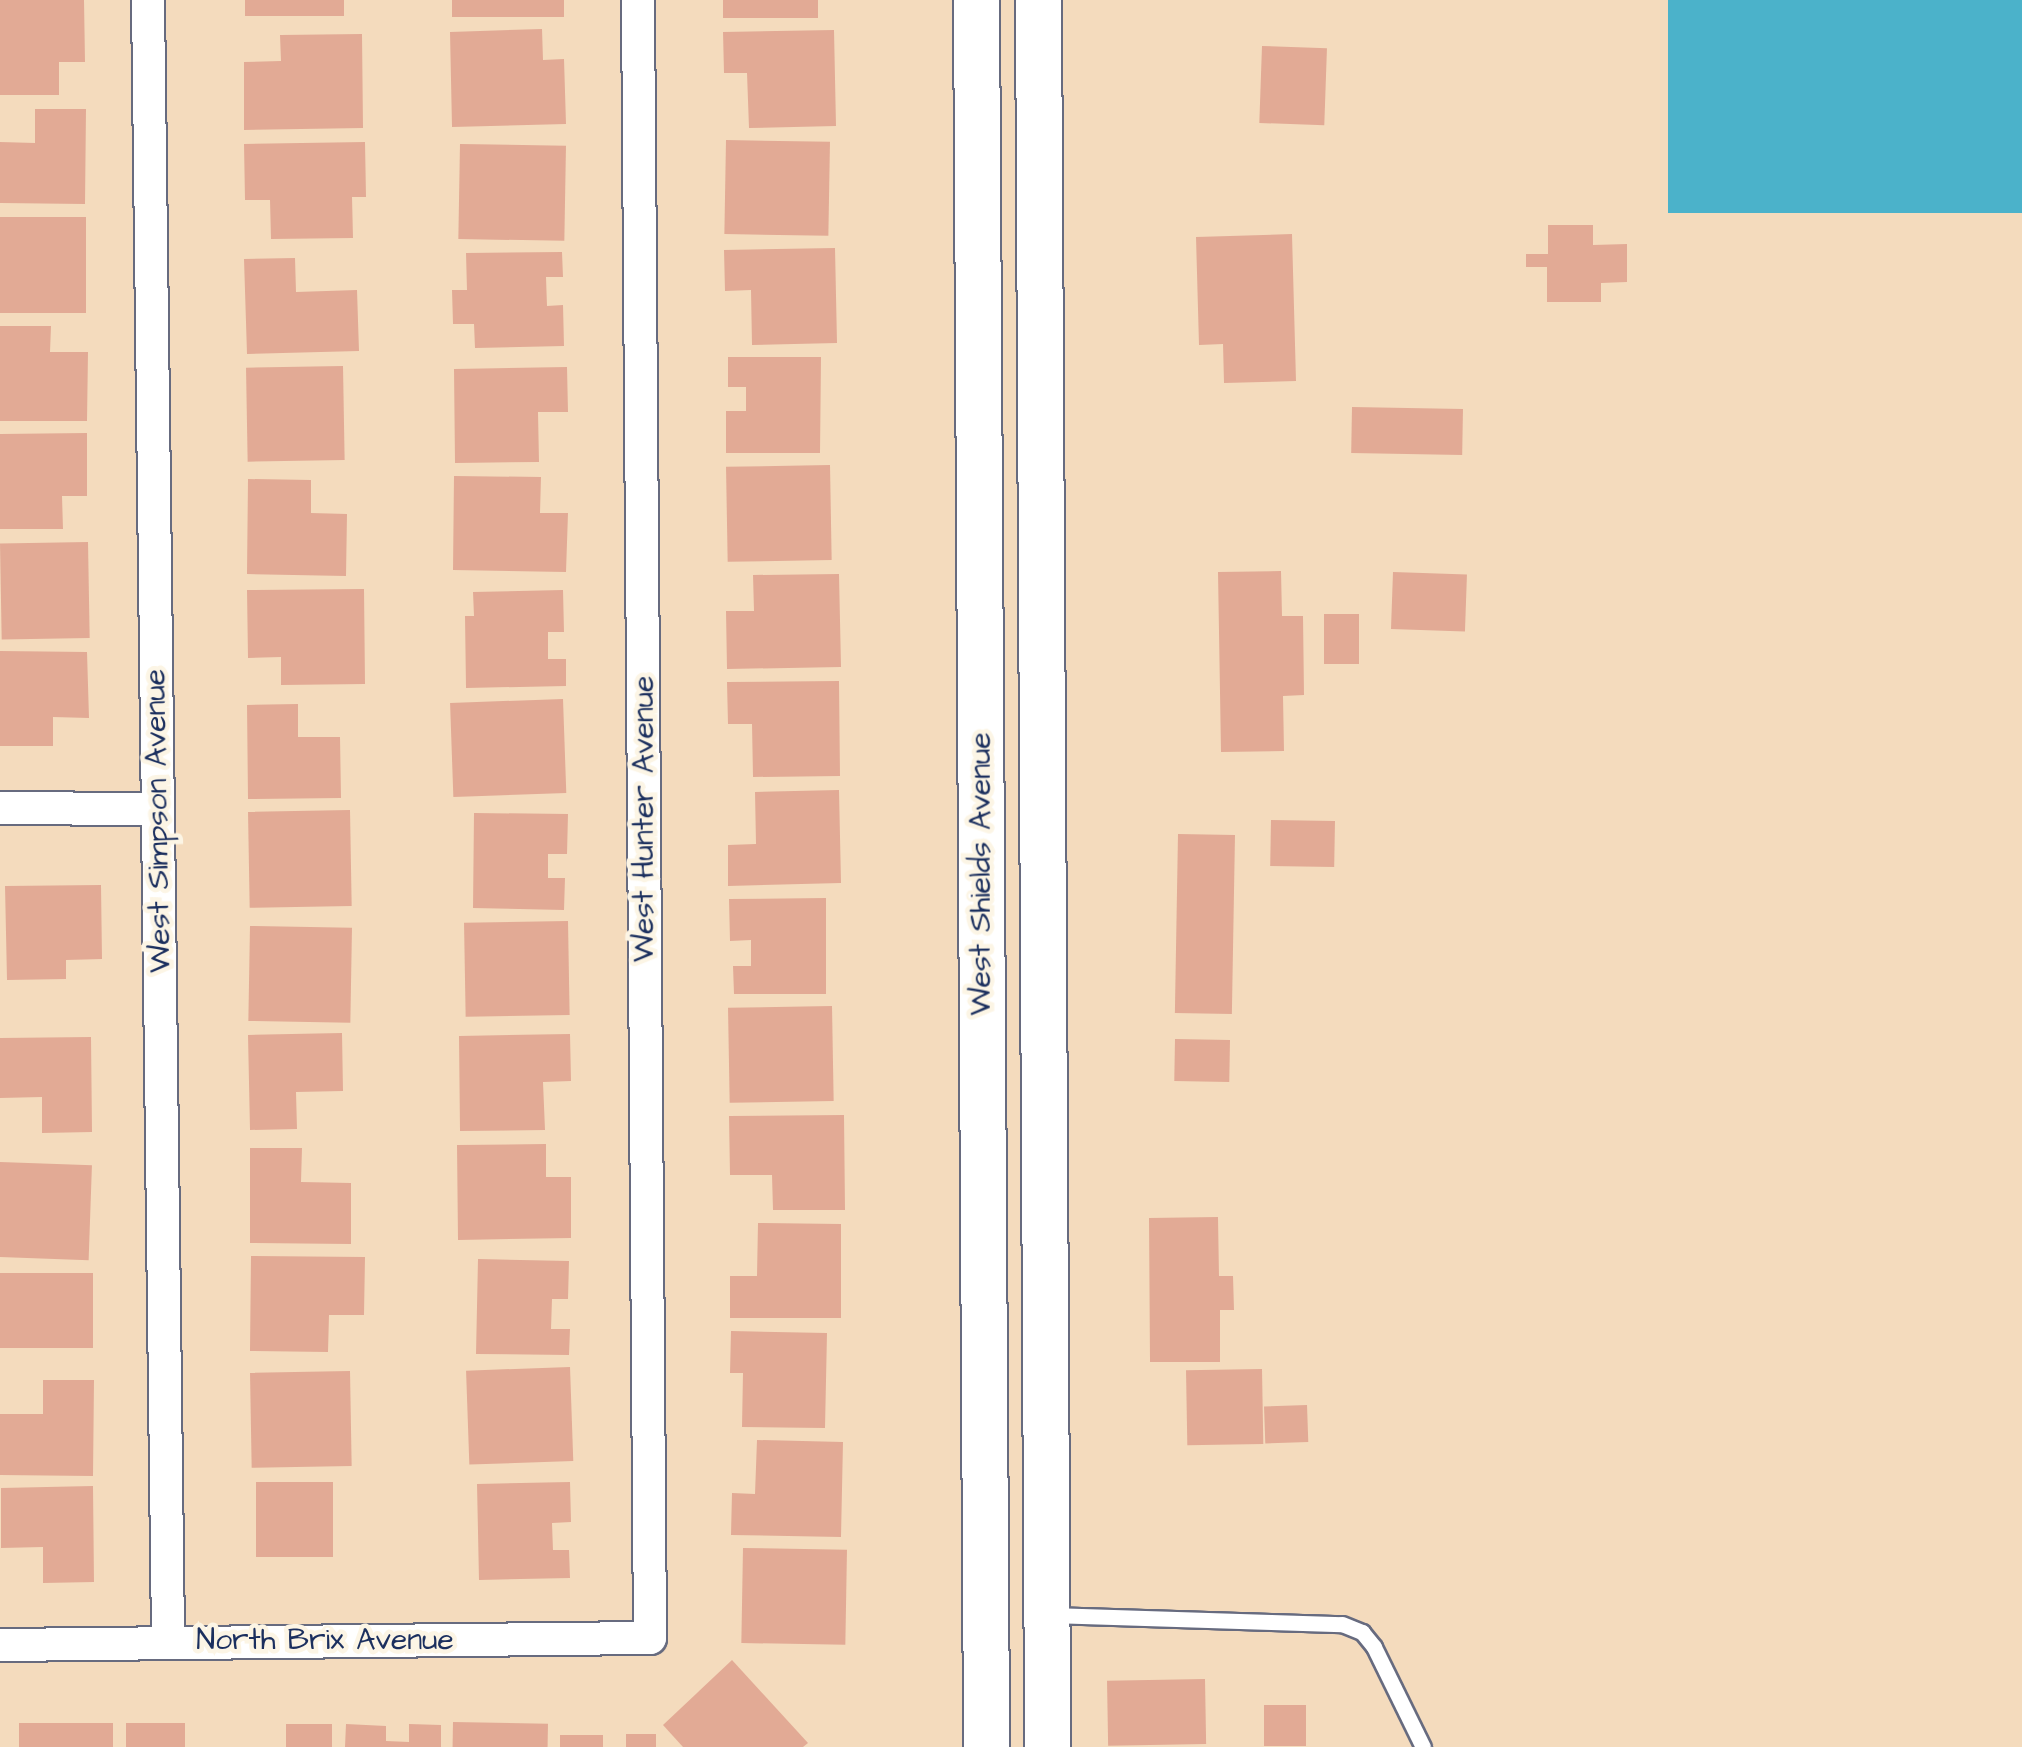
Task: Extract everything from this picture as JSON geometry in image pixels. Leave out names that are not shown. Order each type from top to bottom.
[{"type":"street","name":"West Simpson Avenue","points":[[148,0],[168,1641]]},
{"type":"street","name":"West Hunter Avenue","points":[[638,0],[650,1638]]},
{"type":"street","name":"West Shields Avenue","points":[[976,0],[986,1747]]},
{"type":"street","name":"West Shields Avenue","points":[[1038,0],[1047,1747]]},
{"type":"street","points":[[0,808],[158,809]]},
{"type":"street","name":"North Brix Avenue","points":[[0,1645],[650,1638]]},
{"type":"lane","points":[[1046,1615],[1342,1624],[1362,1632],[1374,1646],[1423,1747]]},
{"type":"water","points":[[1668,0],[2022,0],[2022,213],[1668,213]]},
{"type":"building","points":[[0,0],[84,0],[85,62],[59,62],[59,95],[0,95]]},
{"type":"building","points":[[245,0],[344,0],[344,16],[245,16]]},
{"type":"building","points":[[452,0],[564,0],[564,17],[452,17]]},
{"type":"building","points":[[723,0],[818,0],[818,18],[723,18]]},
{"type":"building","points":[[542,29],[543,60],[564,59],[566,124],[452,127],[450,32]]},
{"type":"building","points":[[834,30],[836,126],[749,128],[747,73],[724,73],[723,32]]},
{"type":"building","points":[[362,34],[363,128],[244,130],[244,62],[281,61],[280,35]]},
{"type":"building","points":[[1262,46],[1327,48],[1324,125],[1259,123]]},
{"type":"building","points":[[35,109],[86,109],[85,204],[0,203],[0,142],[35,143]]},
{"type":"building","points":[[726,140],[830,142],[828,236],[724,234]]},
{"type":"building","points":[[365,142],[366,197],[352,197],[353,238],[271,239],[270,200],[245,200],[244,144]]},
{"type":"building","points":[[460,144],[566,146],[564,241],[458,239]]},
{"type":"building","points":[[0,217],[86,217],[86,313],[0,313]]},
{"type":"building","points":[[1548,225],[1593,225],[1593,245],[1627,244],[1627,282],[1601,283],[1601,302],[1547,302],[1547,267],[1526,267],[1526,254],[1548,254]]},
{"type":"building","points":[[1292,234],[1296,381],[1224,383],[1223,344],[1199,345],[1196,237]]},
{"type":"building","points":[[835,248],[837,343],[752,345],[751,290],[725,291],[724,250]]},
{"type":"building","points":[[562,252],[563,277],[546,277],[547,306],[563,305],[564,346],[475,348],[474,324],[453,324],[452,290],[467,290],[466,253]]},
{"type":"building","points":[[295,258],[296,292],[357,290],[359,351],[247,354],[244,259]]},
{"type":"building","points":[[0,326],[51,326],[50,352],[88,352],[87,421],[0,421]]},
{"type":"building","points":[[728,357],[821,357],[820,453],[726,453],[726,411],[746,411],[746,387],[728,387]]},
{"type":"building","points":[[343,366],[345,460],[248,462],[246,368]]},
{"type":"building","points":[[567,367],[568,412],[538,412],[539,462],[455,463],[454,369]]},
{"type":"building","points":[[1352,407],[1463,409],[1462,455],[1351,453]]},
{"type":"building","points":[[87,433],[87,496],[62,496],[63,529],[0,529],[0,434]]},
{"type":"building","points":[[830,465],[832,560],[728,562],[726,467]]},
{"type":"building","points":[[454,476],[541,477],[540,513],[568,513],[566,572],[453,570]]},
{"type":"building","points":[[248,479],[311,480],[311,513],[347,514],[346,576],[247,574]]},
{"type":"building","points":[[88,542],[90,638],[2,640],[0,544]]},
{"type":"building","points":[[1281,571],[1282,616],[1303,616],[1304,695],[1283,696],[1284,751],[1221,752],[1218,572]]},
{"type":"building","points":[[1393,572],[1467,575],[1465,632],[1391,629]]},
{"type":"building","points":[[839,574],[841,667],[727,669],[726,611],[754,611],[753,575]]},
{"type":"building","points":[[364,589],[365,684],[281,685],[281,657],[248,658],[247,590]]},
{"type":"building","points":[[563,590],[564,632],[548,632],[548,659],[566,659],[566,686],[466,688],[465,616],[474,616],[473,592]]},
{"type":"building","points":[[1324,614],[1359,614],[1359,664],[1324,664]]},
{"type":"building","points":[[0,651],[87,652],[89,718],[53,717],[53,746],[0,746]]},
{"type":"building","points":[[839,681],[840,776],[753,777],[752,724],[728,724],[727,682]]},
{"type":"building","points":[[563,699],[566,793],[453,797],[450,703]]},
{"type":"building","points":[[298,704],[298,737],[340,737],[341,798],[248,799],[247,705]]},
{"type":"building","points":[[839,790],[841,883],[728,886],[728,845],[756,844],[755,792]]},
{"type":"building","points":[[350,810],[352,906],[250,908],[248,812]]},
{"type":"building","points":[[474,813],[568,814],[567,854],[548,854],[548,878],[565,878],[564,910],[473,908]]},
{"type":"building","points":[[1271,820],[1335,821],[1334,867],[1270,866]]},
{"type":"building","points":[[1178,834],[1235,835],[1232,1014],[1175,1013]]},
{"type":"building","points":[[101,885],[102,959],[66,960],[66,979],[7,980],[5,886]]},
{"type":"building","points":[[826,898],[826,994],[734,994],[733,966],[751,966],[751,940],[730,941],[729,899]]},
{"type":"building","points":[[568,921],[570,1015],[466,1017],[464,923]]},
{"type":"building","points":[[250,926],[352,928],[350,1023],[248,1021]]},
{"type":"building","points":[[832,1006],[834,1101],[730,1103],[728,1008]]},
{"type":"building","points":[[342,1033],[343,1091],[296,1092],[297,1129],[250,1130],[248,1035]]},
{"type":"building","points":[[570,1034],[571,1081],[543,1082],[545,1130],[460,1131],[459,1036]]},
{"type":"building","points":[[91,1037],[92,1132],[42,1133],[42,1097],[0,1098],[0,1038]]},
{"type":"building","points":[[1175,1039],[1230,1040],[1229,1082],[1174,1081]]},
{"type":"building","points":[[844,1115],[845,1210],[773,1210],[772,1175],[730,1175],[729,1116]]},
{"type":"building","points":[[546,1144],[546,1177],[571,1177],[571,1238],[458,1240],[457,1145]]},
{"type":"building","points":[[250,1148],[302,1148],[301,1182],[351,1183],[351,1244],[250,1243]]},
{"type":"building","points":[[0,1162],[92,1165],[89,1260],[0,1257]]},
{"type":"building","points":[[1218,1217],[1219,1276],[1233,1276],[1234,1310],[1220,1310],[1220,1362],[1150,1362],[1149,1218]]},
{"type":"building","points":[[758,1223],[841,1224],[841,1318],[730,1318],[730,1276],[757,1276]]},
{"type":"building","points":[[251,1256],[365,1257],[364,1315],[329,1315],[328,1352],[250,1351]]},
{"type":"building","points":[[478,1259],[569,1261],[568,1299],[552,1299],[551,1329],[570,1329],[569,1355],[476,1354]]},
{"type":"building","points":[[0,1273],[93,1273],[93,1348],[0,1348]]},
{"type":"building","points":[[731,1331],[827,1333],[825,1428],[742,1427],[743,1373],[730,1373]]},
{"type":"building","points":[[570,1367],[573,1461],[469,1465],[466,1371]]},
{"type":"building","points":[[1262,1369],[1263,1444],[1187,1445],[1186,1370]]},
{"type":"building","points":[[350,1371],[352,1466],[252,1468],[250,1373]]},
{"type":"building","points":[[43,1380],[94,1380],[93,1476],[0,1475],[0,1414],[43,1414]]},
{"type":"building","points":[[1307,1405],[1308,1442],[1265,1443],[1264,1407]]},
{"type":"building","points":[[757,1440],[843,1442],[841,1537],[731,1535],[732,1493],[755,1494]]},
{"type":"building","points":[[256,1482],[333,1482],[333,1557],[256,1557]]},
{"type":"building","points":[[570,1482],[571,1522],[552,1523],[553,1550],[569,1550],[570,1578],[479,1580],[477,1484]]},
{"type":"building","points":[[93,1486],[94,1582],[43,1583],[43,1547],[1,1548],[1,1488]]},
{"type":"building","points":[[743,1548],[847,1550],[845,1645],[741,1643]]},
{"type":"building","points":[[732,1660],[808,1743],[803,1747],[683,1747],[663,1725]]},
{"type":"building","points":[[1205,1679],[1206,1744],[1108,1746],[1107,1681]]},
{"type":"building","points":[[1264,1705],[1306,1705],[1306,1746],[1264,1746]]},
{"type":"building","points":[[453,1722],[548,1724],[548,1747],[453,1747]]},
{"type":"building","points":[[19,1723],[113,1723],[113,1747],[19,1747]]},
{"type":"building","points":[[126,1723],[185,1723],[185,1747],[126,1747]]},
{"type":"building","points":[[286,1724],[332,1724],[332,1747],[286,1747]]},
{"type":"building","points":[[346,1724],[386,1726],[386,1741],[409,1742],[409,1724],[441,1725],[441,1747],[345,1747]]},
{"type":"building","points":[[626,1734],[656,1734],[656,1747],[626,1747]]},
{"type":"building","points":[[560,1735],[603,1735],[603,1747],[560,1747]]}]
